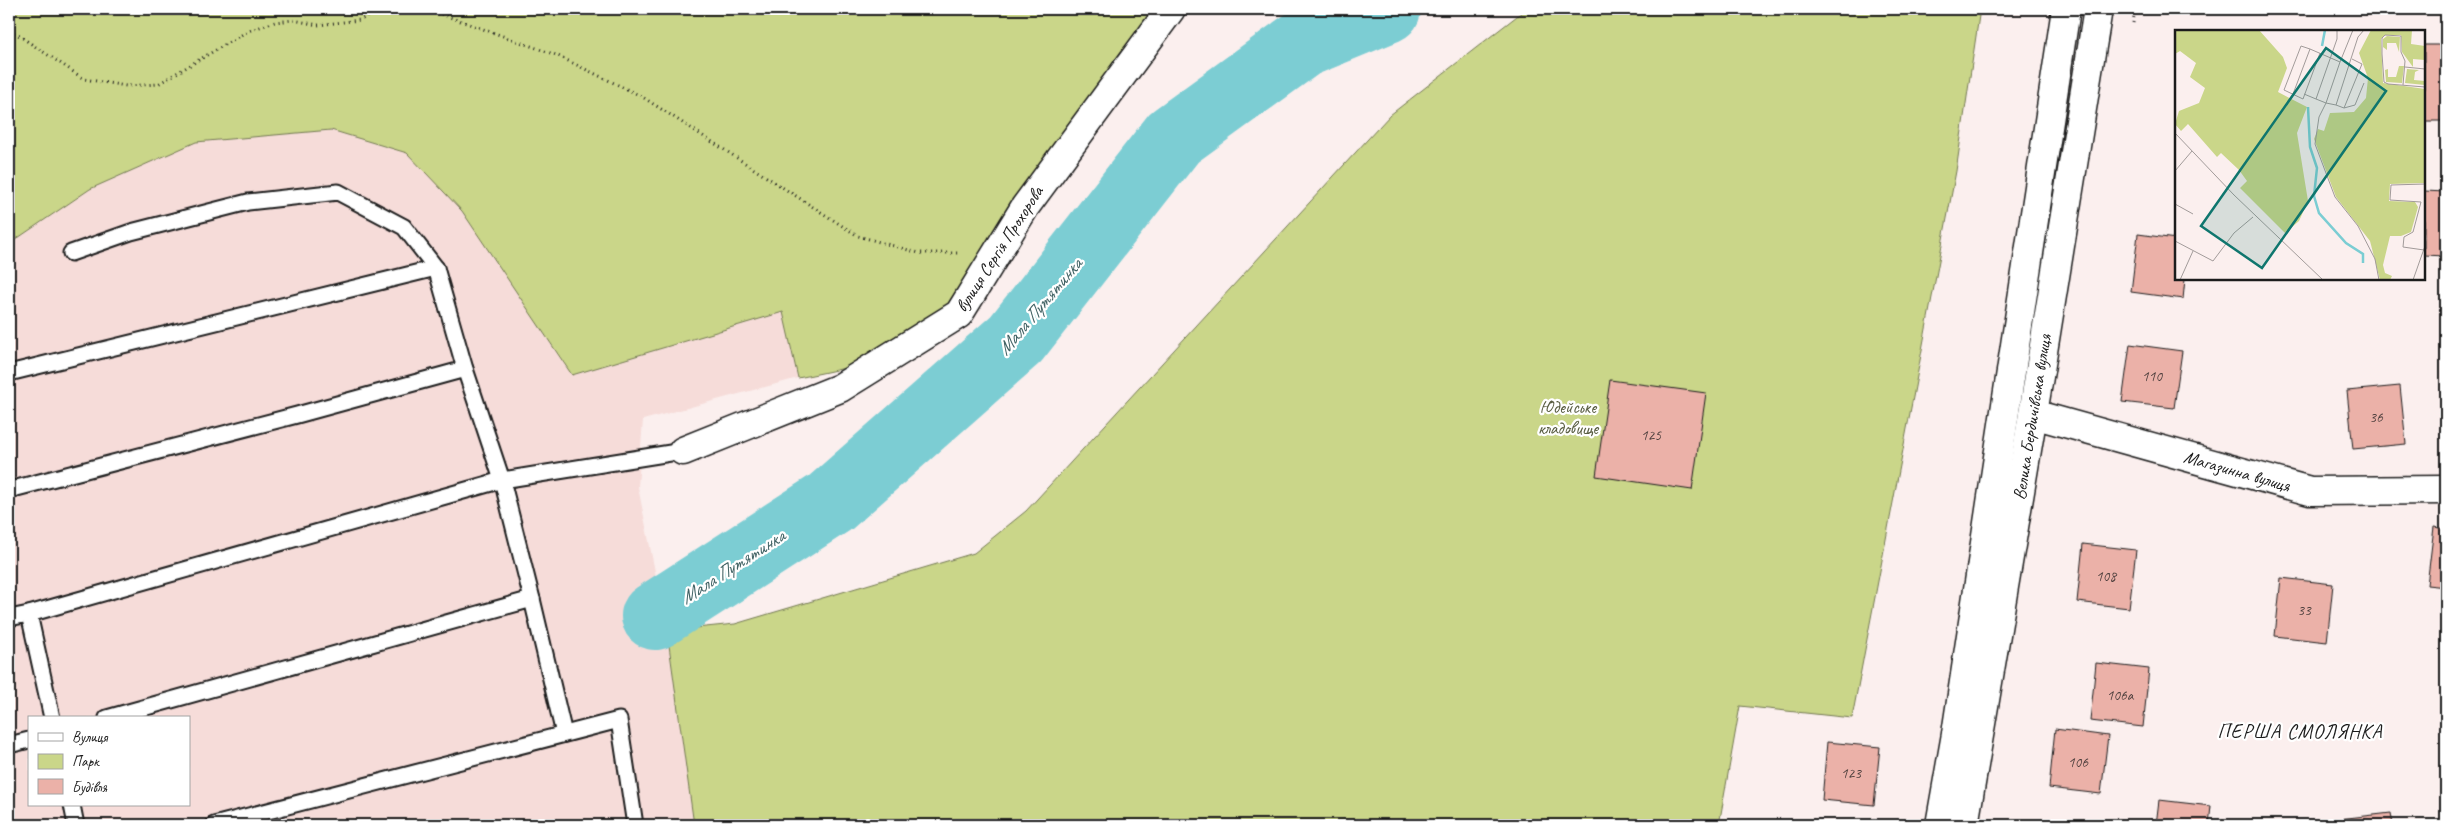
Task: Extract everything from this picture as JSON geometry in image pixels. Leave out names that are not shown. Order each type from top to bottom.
[{"type":"main road","name":"вулиця Сергія Прохорова","points":[[683,451],[840,388],[959,314],[1025,207],[1171,9]]},
{"type":"main road","name":"Велика Бердичівська вулиця","points":[[1940,825],[1956,734],[2066,9]]},
{"type":"main road","name":"Велика Бердичівська вулиця","points":[[1964,825],[2098,9]]},
{"type":"main road","name":"Магазинна вулиця","points":[[2033,414],[2310,491],[2446,490]]},
{"type":"lane","points":[[71,253],[130,232],[248,202],[338,192],[404,228],[436,268],[465,369],[502,480],[564,734]]},
{"type":"lane","points":[[9,373],[436,268]]},
{"type":"lane","points":[[9,490],[465,369]]},
{"type":"lane","points":[[9,618],[29,614],[502,480],[683,451]]},
{"type":"lane","points":[[114,716],[532,599]]},
{"type":"lane","points":[[29,614],[52,716]]},
{"type":"lane","points":[[214,825],[619,720],[635,825]]},
{"type":"lane","points":[[9,745],[28,740]]},
{"type":"lane","points":[[72,806],[76,825]]},
{"type":"path","points":[[9,32],[18,35],[84,79],[126,86],[158,84],[248,32],[275,22],[293,20],[318,25],[360,20],[384,9]]},
{"type":"path","points":[[427,9],[556,55],[641,96],[858,236],[919,252],[996,254]]},
{"type":"shaded area","points":[[331,130],[407,153],[458,205],[572,375],[783,312],[798,378],[643,420],[638,487],[667,631],[694,825],[10,825],[9,244],[90,189],[196,142]]},
{"type":"green space","points":[[9,9],[1169,9],[917,353],[798,378],[783,312],[572,375],[462,211],[407,153],[331,130],[196,142],[90,189],[9,244]]},
{"type":"green space","name":"Юдейське кладовище","points":[[1526,9],[1980,9],[1956,171],[1852,718],[1740,706],[1719,825],[694,825],[667,631],[735,624],[974,553],[1026,511],[1390,115]]},
{"type":"building","points":[[2425,45],[2446,45],[2446,121],[2425,121]]},
{"type":"building","points":[[2425,191],[2446,192],[2446,256],[2425,255]]},
{"type":"building","points":[[2138,234],[2175,239],[2175,280],[2185,280],[2183,299],[2131,292]]},
{"type":"building","points":[[2130,344],[2182,351],[2174,408],[2122,402]]},
{"type":"building","points":[[1610,380],[1706,393],[1692,490],[1596,476]]},
{"type":"building","points":[[2400,386],[2406,444],[2353,449],[2347,391]]},
{"type":"building","points":[[2434,527],[2446,529],[2446,587],[2427,585]]},
{"type":"building","points":[[2083,544],[2136,550],[2129,608],[2077,602]]},
{"type":"building","points":[[2281,578],[2333,584],[2327,642],[2275,636]]},
{"type":"building","points":[[2096,663],[2149,669],[2143,727],[2090,721]]},
{"type":"building","points":[[2055,729],[2108,736],[2101,794],[2049,788]]},
{"type":"building","points":[[1827,742],[1880,747],[1874,805],[1822,800]]},
{"type":"building","points":[[2159,800],[2211,806],[2209,825],[2156,825]]},
{"type":"building","points":[[2391,813],[2393,825],[2340,825],[2339,819]]},
{"type":"waterway","name":"Мала Путятинка","points":[[655,616],[830,503],[1016,339],[1174,137],[1302,44],[1387,9]]},
{"type":"district","name":"ПЕРША СМОЛЯНКА","points":[[2300,731]]}]
